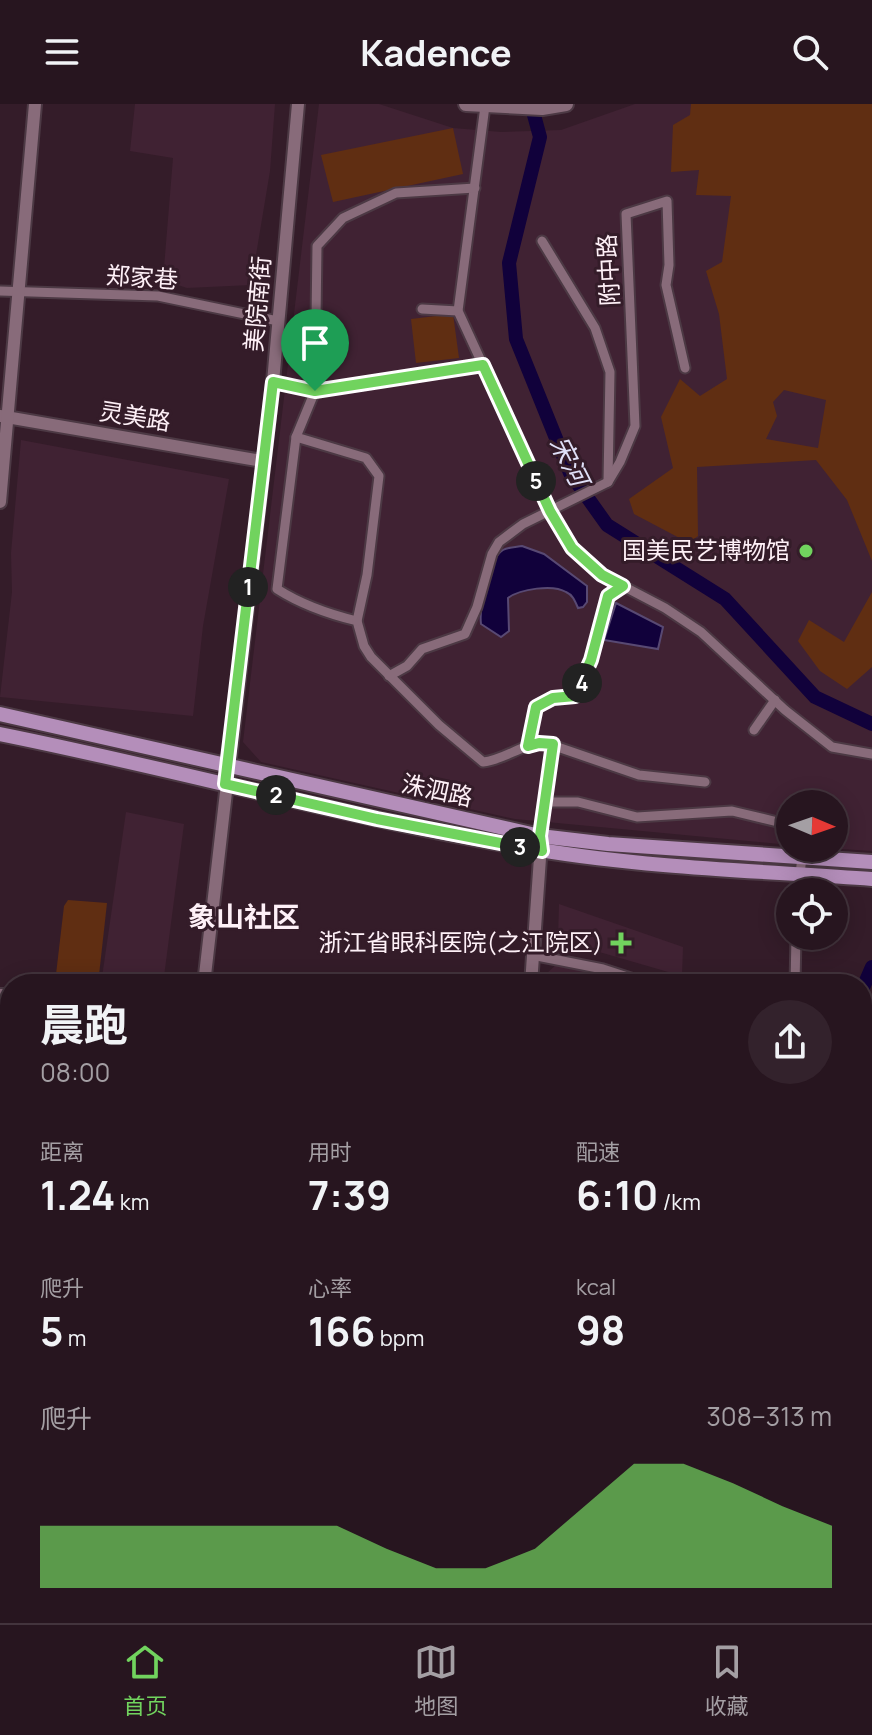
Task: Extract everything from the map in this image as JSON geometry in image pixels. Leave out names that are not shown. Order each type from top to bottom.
[{"type":"main road","points":[[466,104],[542,108],[563,104]]},
{"type":"main road","name":"洙泗路","points":[[0,714],[228,765],[604,860],[872,879]]},
{"type":"main road","name":"洙泗路","points":[[0,734],[377,819],[541,844],[776,852]]},
{"type":"main road","name":"洙泗路","points":[[848,859],[872,862]]},
{"type":"street","points":[[0,502],[4,417],[20,293],[35,104]]},
{"type":"street","name":"美院南街","points":[[205,974],[273,382],[298,104]]},
{"type":"street","points":[[485,106],[458,311],[550,511],[572,548],[602,575],[665,608],[701,632],[832,747],[872,754]]},
{"type":"street","points":[[357,621],[323,613],[277,589],[296,437],[315,391],[317,246],[343,218],[396,193],[475,188]]},
{"type":"street","name":"附中路","points":[[608,482],[635,426],[626,214],[667,201],[669,265],[666,285],[685,368]]},
{"type":"street","points":[[389,676],[407,666],[422,649],[465,634],[477,607],[492,554],[499,542],[523,524],[608,482],[610,372],[595,328],[542,241]]},
{"type":"street","name":"郑家巷","points":[[0,291],[158,296],[278,321]]},
{"type":"street","points":[[422,309],[458,311]]},
{"type":"street","points":[[273,382],[315,391],[483,365]]},
{"type":"street","name":"灵美路","points":[[4,417],[262,461]]},
{"type":"street","points":[[296,437],[366,458],[379,476],[367,575],[357,621],[364,646],[371,657],[439,725],[483,762],[501,759],[539,743],[553,744],[639,775],[705,782]]},
{"type":"street","points":[[528,746],[536,707],[553,698],[575,696],[589,668],[608,596],[623,586]]},
{"type":"street","points":[[754,730],[775,700]]},
{"type":"street","points":[[531,974],[544,802],[553,744]]},
{"type":"street","points":[[544,802],[578,802],[637,817],[732,811],[776,822]]},
{"type":"street","points":[[801,878],[803,862]]},
{"type":"street","points":[[795,974],[796,950]]},
{"type":"street","points":[[532,955],[618,974]]},
{"type":"shaded area","points":[[135,104],[275,104],[270,171],[251,285],[187,288],[163,280],[173,158],[130,151]]},
{"type":"shaded area","points":[[319,104],[379,104],[453,128],[501,132],[561,130],[635,104],[872,104],[872,851],[848,849],[848,790],[776,790],[776,844],[515,819],[261,762],[243,742]]},
{"type":"shaded area","points":[[691,104],[872,104],[872,561],[847,500],[816,460],[697,467],[698,536],[689,543],[634,514],[629,499],[673,468],[661,417],[680,379],[700,396],[727,379],[719,314],[706,271],[722,262],[731,196],[696,195],[699,170],[671,172],[673,125],[690,115]],"holes":[[[784,390],[826,400],[818,448],[766,439],[777,416],[773,402]]]},
{"type":"shaded area","points":[[453,128],[463,174],[333,202],[321,155]]},
{"type":"shaded area","points":[[453,314],[459,358],[416,363],[411,319]]},
{"type":"shaded area","points":[[21,440],[229,479],[203,626],[193,716],[0,697],[12,592],[11,553]]},
{"type":"shaded area","points":[[522,546],[544,554],[587,586],[587,602],[578,608],[574,598],[553,588],[520,592],[508,598],[509,631],[501,637],[481,624],[486,584],[498,555],[505,549]]},
{"type":"shaded area","points":[[872,592],[872,667],[847,689],[820,671],[798,641],[809,620],[844,642]]},
{"type":"shaded area","points":[[616,603],[663,627],[658,649],[604,640]]},
{"type":"shaded area","points":[[126,812],[184,824],[164,974],[102,974]]},
{"type":"shaded area","points":[[68,900],[107,903],[99,974],[56,974],[64,906]]},
{"type":"shaded area","name":"浙江省眼科医院(之江院区)","points":[[559,904],[683,947],[682,974],[675,974],[558,940]]},
{"type":"shaded area","points":[[557,964],[604,974],[546,974]]},
{"type":"waterway","name":"宋河","points":[[534,115],[540,137],[509,263],[516,339],[570,473],[607,525],[725,599],[815,697],[872,724]]},
{"type":"waterway","name":"宋河","points":[[869,974],[872,967]]},
{"type":"place","name":"国美民艺博物馆","points":[[806,551]]},
{"type":"place","name":"浙江省眼科医院(之江院区)","points":[[621,943]]},
{"type":"district","name":"象山社区","points":[[244,917]]},
{"type":"route","points":[[483,365],[550,511],[572,548],[602,575],[623,586],[608,596],[586,676],[575,696],[553,698],[536,707],[528,746],[553,744],[540,836],[542,851],[377,819],[225,784],[273,382],[315,391],[483,365]]}]
